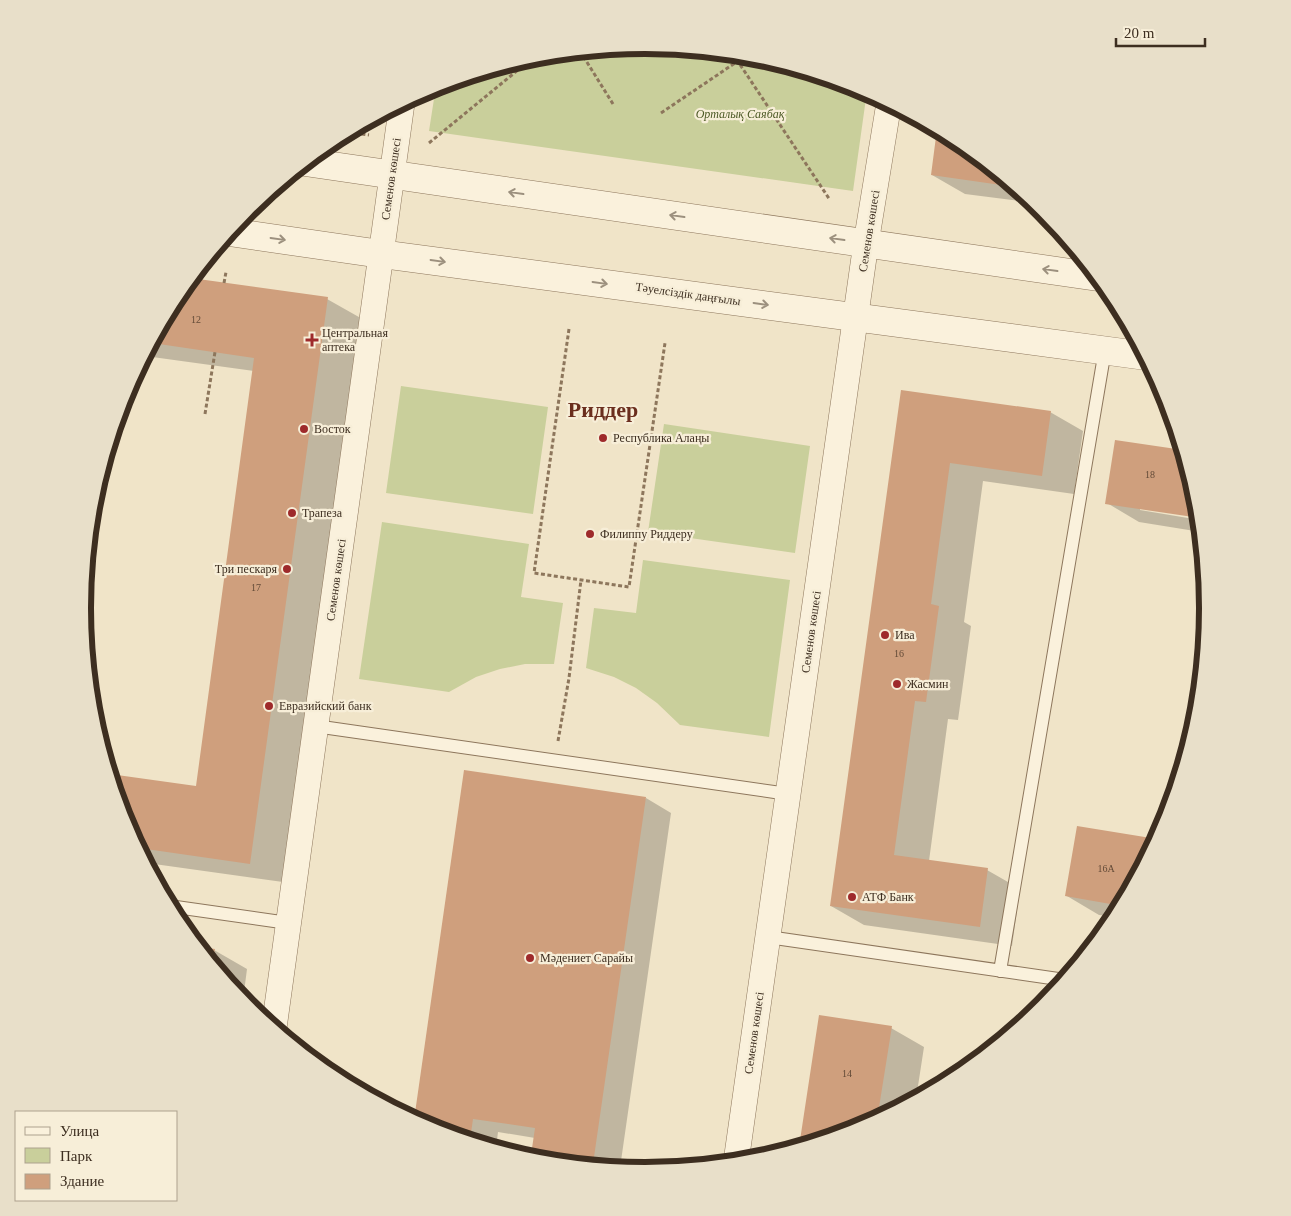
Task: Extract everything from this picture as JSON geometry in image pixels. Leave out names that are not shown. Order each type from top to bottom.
[{"type":"street","name":"Семенов көшесі","points":[[737,1155],[866,243],[888,110]]},
{"type":"street","name":"Семенов көшесі","points":[[275,1020],[401,111]]},
{"type":"street","points":[[315,163],[1088,276]]},
{"type":"street","name":"Тәуелсіздік даңғылы","points":[[238,233],[1138,355]]},
{"type":"lane","points":[[1000,971],[1105,350]]},
{"type":"lane","points":[[315,726],[788,794]]},
{"type":"lane","points":[[180,907],[288,924]]},
{"type":"lane","points":[[768,938],[1057,979]]},
{"type":"path","points":[[583,57],[613,104]]},
{"type":"path","points":[[661,113],[738,61]]},
{"type":"path","points":[[738,61],[830,200]]},
{"type":"path","points":[[429,143],[520,68]]},
{"type":"path","points":[[359,134],[375,136]]},
{"type":"path","points":[[224,283],[226,272]]},
{"type":"path","points":[[569,329],[534,574],[629,587],[665,343]]},
{"type":"path","points":[[205,414],[214,352]]},
{"type":"path","points":[[554,760],[569,678],[581,580]]},
{"type":"green space","name":"Орталық Саябақ","points":[[609,55],[682,55],[754,64],[824,83],[866,100],[853,191],[429,131],[435,95],[467,83],[537,64]]},
{"type":"green space","points":[[401,386],[548,407],[533,514],[386,493]]},
{"type":"green space","points":[[664,424],[810,446],[795,553],[648,532]]},
{"type":"green space","points":[[382,522],[529,544],[521,597],[563,603],[554,664],[525,664],[500,669],[476,677],[449,692],[359,679]]},
{"type":"green space","points":[[643,560],[790,580],[769,737],[680,725],[657,703],[636,688],[614,677],[586,668],[594,608],[636,613]]},
{"type":"building","points":[[936,136],[983,168],[1004,185],[931,175]]},
{"type":"building","points":[[200,279],[328,297],[250,864],[146,849],[133,820],[118,775],[196,786],[254,358],[159,344]]},
{"type":"building","points":[[901,390],[1051,411],[1042,476],[950,463],[931,604],[939,606],[926,702],[915,701],[894,855],[988,868],[980,927],[830,906]]},
{"type":"building","points":[[1115,440],[1176,449],[1192,517],[1105,504]]},
{"type":"building","name":"Мәдениет Сарайы","points":[[464,770],[646,797],[594,1160],[532,1151],[535,1128],[473,1119],[471,1134],[415,1112]]},
{"type":"building","points":[[1077,826],[1150,838],[1113,904],[1065,896]]},
{"type":"building","points":[[209,948],[215,949],[214,955]]},
{"type":"building","points":[[819,1015],[892,1026],[878,1111],[824,1133],[800,1140]]},
{"type":"place","name":"Центральная аптека","points":[[312,340]]},
{"type":"place","name":"Восток","points":[[304,429]]},
{"type":"place","name":"Республика Алаңы","points":[[603,438]]},
{"type":"place","name":"Трапеза","points":[[292,513]]},
{"type":"place","name":"Филиппу Риддеру","points":[[590,534]]},
{"type":"place","name":"Три пескаря","points":[[287,569]]},
{"type":"place","name":"Ива","points":[[885,635]]},
{"type":"place","name":"Жасмин","points":[[897,684]]},
{"type":"place","name":"Евразийский банк","points":[[269,706]]},
{"type":"place","name":"АТФ Банк","points":[[852,897]]},
{"type":"place","name":"Мәдениет Сарайы","points":[[530,958]]},
{"type":"district","name":"Риддер","points":[[603,409]]}]
